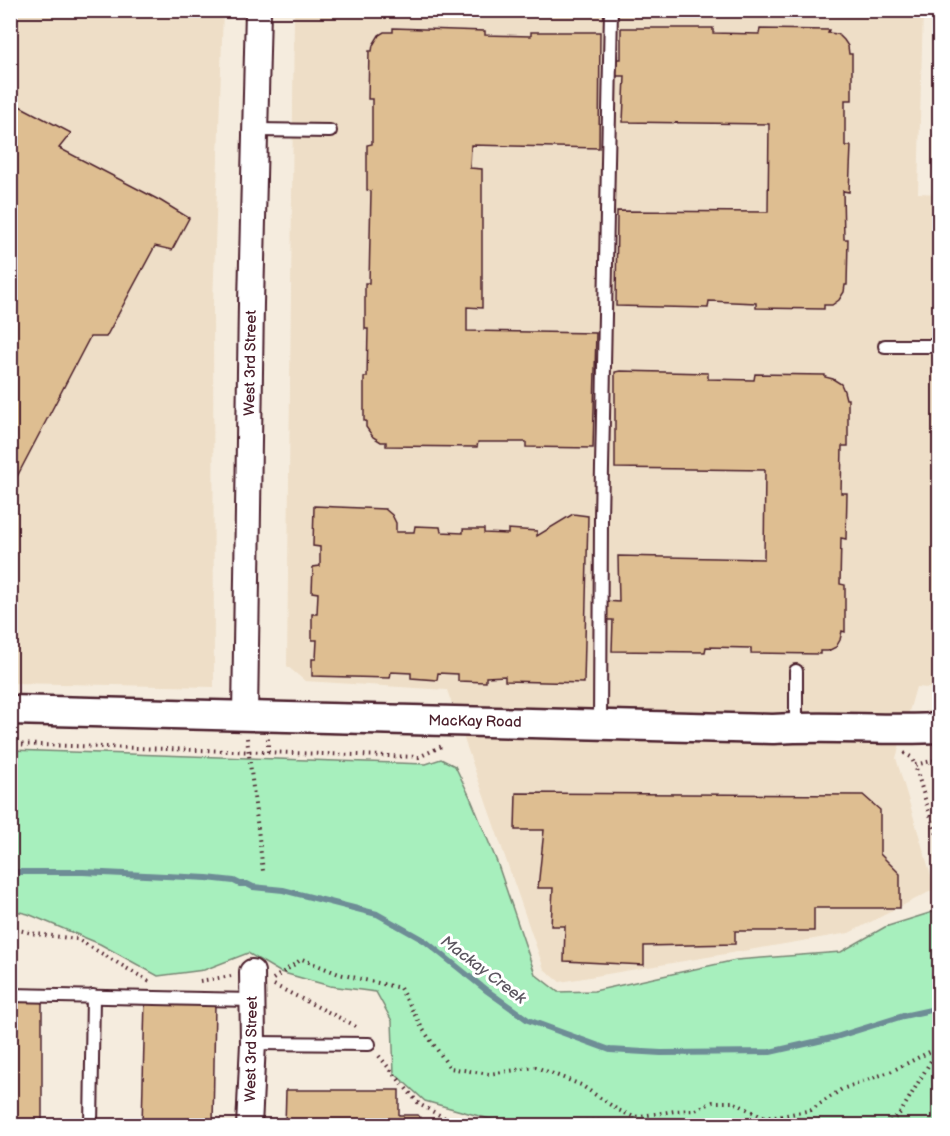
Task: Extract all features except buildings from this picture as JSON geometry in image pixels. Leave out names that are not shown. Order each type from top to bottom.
[{"type":"street","name":"West 3rd Street","points":[[244,716],[250,303],[258,10]]},
{"type":"street","name":"MacKay Road","points":[[10,710],[773,729],[796,727],[939,728]]},
{"type":"street","name":"West 3rd Street","points":[[249,1125],[257,985]]},
{"type":"lane","points":[[600,724],[611,10]]},
{"type":"lane","points":[[256,130],[330,131]]},
{"type":"lane","points":[[885,346],[939,346]]},
{"type":"lane","points":[[796,671],[796,727]]},
{"type":"lane","points":[[10,995],[93,996],[257,985]]},
{"type":"lane","points":[[91,1125],[93,996]]},
{"type":"lane","points":[[253,1042],[369,1044]]},
{"type":"path","points":[[244,716],[263,871]]},
{"type":"path","points":[[10,744],[419,757],[445,745]]},
{"type":"path","points":[[904,753],[911,757],[915,765],[939,843]]},
{"type":"path","points":[[915,765],[939,759]]},
{"type":"path","points":[[257,985],[302,959],[339,974],[400,988],[422,1028],[450,1068],[489,1074],[536,1067],[581,1085],[618,1110],[634,1117],[695,1110],[713,1102],[733,1102],[761,1116],[777,1117],[811,1110],[842,1089],[892,1071],[939,1047]]},
{"type":"path","points":[[886,1125],[901,1112],[939,1047]]},
{"type":"path","points":[[644,1125],[650,1115]]},
{"type":"path","points":[[556,1125],[582,1121],[616,1122],[621,1125]]},
{"type":"shaded area","points":[[11,11],[223,11],[213,305],[214,687],[11,683]]},
{"type":"shaded area","points":[[294,11],[923,11],[918,193],[940,194],[940,689],[916,687],[896,758],[935,889],[849,933],[560,982],[544,969],[447,690],[305,681],[287,666]]},
{"type":"green space","points":[[11,750],[426,764],[441,759],[455,766],[470,797],[497,862],[535,974],[558,992],[594,991],[736,960],[841,952],[885,927],[939,910],[939,1125],[518,1126],[425,1101],[394,1073],[392,1021],[376,992],[330,986],[280,972],[248,953],[204,970],[158,976],[100,944],[28,914],[11,910]]},
{"type":"waterway","name":"Mackay Creek","points":[[10,872],[83,872],[234,881],[253,887],[283,890],[377,914],[425,941],[528,1020],[610,1050],[661,1053],[770,1052],[836,1037],[903,1016],[940,1008]]}]
